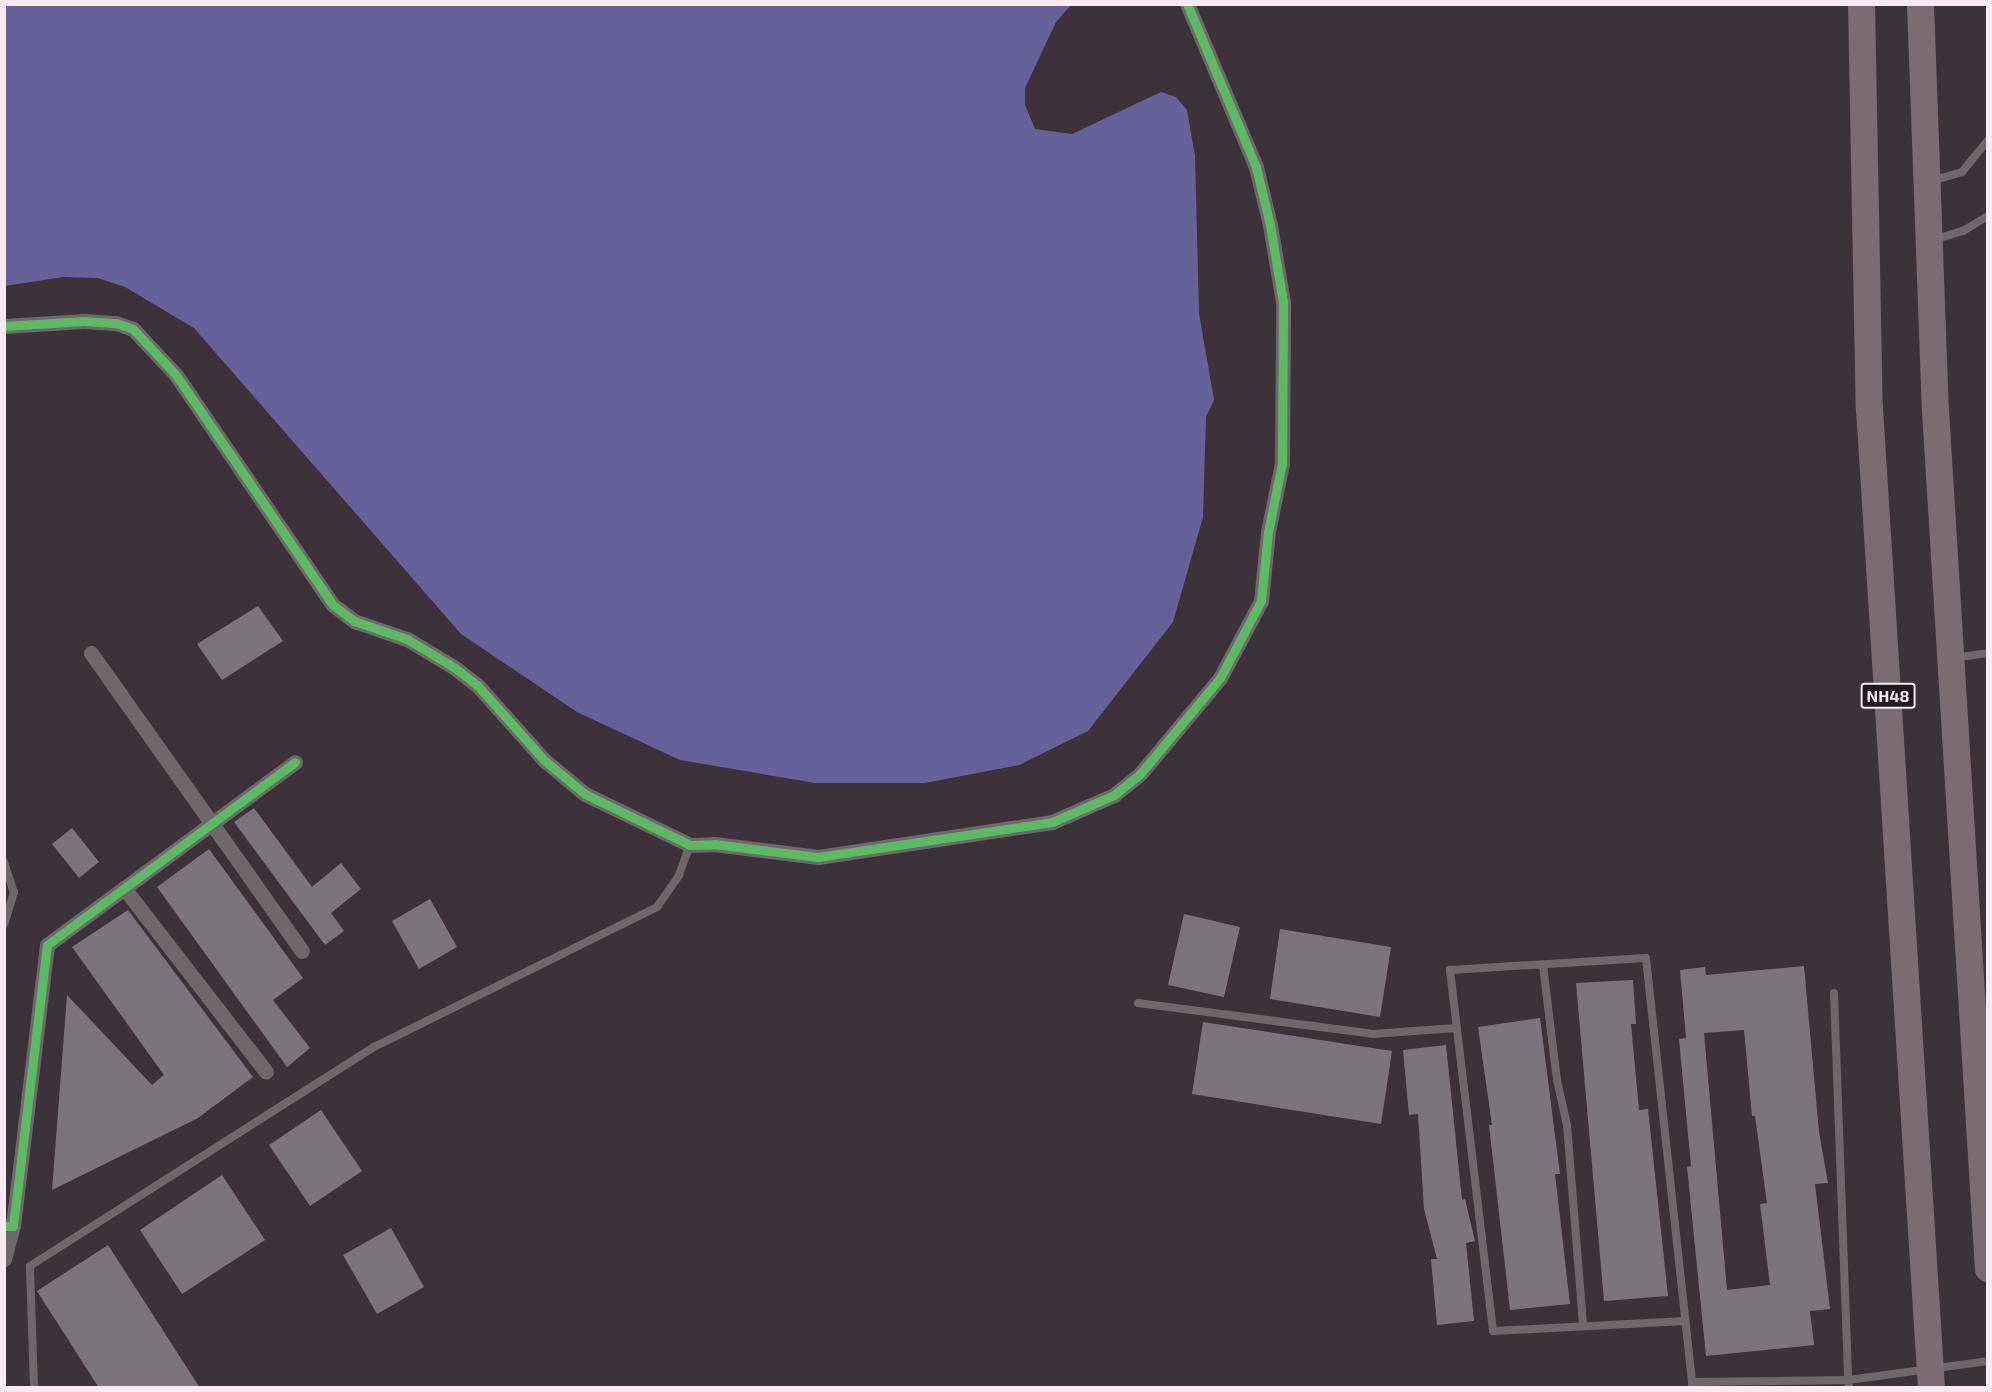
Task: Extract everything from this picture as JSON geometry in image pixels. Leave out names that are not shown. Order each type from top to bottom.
[{"type":"highway","name":"NH48","points":[[1861,4],[1869,408],[1931,1378]]},
{"type":"highway","points":[[1920,4],[1926,181],[1950,659],[1988,1268]]},
{"type":"street","points":[[4,326],[84,321],[116,323],[133,329],[176,375],[333,605],[354,621],[407,639],[455,668],[477,685],[544,760],[585,794],[690,845],[714,844],[818,856],[1052,822],[1114,795],[1140,774],[1235,655],[1261,601],[1268,532],[1282,463],[1282,302],[1270,225],[1256,167],[1187,4]]},
{"type":"street","points":[[90,653],[142,720],[211,824],[302,951]]},
{"type":"street","points":[[4,1259],[47,945],[295,762]]},
{"type":"street","points":[[124,888],[266,1072]]},
{"type":"lane","points":[[1926,181],[1947,179],[1962,172],[1988,140]]},
{"type":"lane","points":[[1929,241],[1963,231],[1988,216]]},
{"type":"lane","points":[[1950,659],[1988,653]]},
{"type":"lane","points":[[33,1388],[30,1266],[374,1047],[657,907],[679,875],[690,845]]},
{"type":"lane","points":[[4,862],[14,892],[4,924]]},
{"type":"lane","points":[[1685,1321],[1493,1331],[1450,970],[1646,958],[1692,1384],[1849,1384],[1931,1378],[1988,1361]]},
{"type":"lane","points":[[1543,966],[1557,1080],[1567,1125],[1583,1326]]},
{"type":"lane","points":[[1834,993],[1849,1384]]},
{"type":"lane","points":[[1138,1003],[1372,1034],[1457,1028]]},
{"type":"shaded area","points":[[5,4],[1071,5],[1056,22],[1025,88],[1025,105],[1035,129],[1072,134],[1161,92],[1176,97],[1187,110],[1195,156],[1199,313],[1214,400],[1206,417],[1203,517],[1173,622],[1088,731],[1019,765],[925,783],[815,783],[680,760],[577,712],[461,634],[194,328],[125,287],[98,278],[63,277],[5,286]]},
{"type":"building","points":[[258,606],[283,641],[222,680],[197,644]]},
{"type":"building","points":[[254,808],[312,887],[341,863],[361,889],[331,913],[344,931],[325,945],[234,822]]},
{"type":"building","points":[[72,828],[99,862],[79,878],[52,844]]},
{"type":"building","points":[[209,849],[303,978],[273,1000],[310,1048],[287,1067],[157,887]]},
{"type":"building","points":[[430,899],[457,947],[419,969],[392,921]]},
{"type":"building","points":[[128,910],[253,1077],[198,1118],[52,1190],[67,995],[152,1085],[164,1075],[72,947]]},
{"type":"building","points":[[1184,914],[1240,927],[1224,997],[1168,985]]},
{"type":"building","points":[[1280,929],[1391,947],[1380,1017],[1270,999]]},
{"type":"building","points":[[1804,966],[1819,1132],[1828,1183],[1815,1184],[1830,1309],[1810,1311],[1814,1345],[1706,1356],[1687,1167],[1691,1166],[1679,1039],[1686,1038],[1680,970],[1705,967],[1706,975]],"holes":[[[1744,1030],[1752,1116],[1755,1116],[1767,1203],[1760,1204],[1770,1285],[1727,1290],[1704,1033]]]},
{"type":"building","points":[[1633,980],[1636,1024],[1631,1024],[1639,1110],[1648,1109],[1668,1296],[1604,1301],[1576,983]]},
{"type":"building","points":[[1540,1018],[1560,1174],[1555,1174],[1570,1304],[1510,1310],[1489,1125],[1492,1125],[1478,1027]]},
{"type":"building","points":[[1203,1022],[1392,1051],[1381,1124],[1192,1094]]},
{"type":"building","points":[[1446,1045],[1462,1200],[1465,1199],[1475,1241],[1466,1243],[1474,1321],[1437,1325],[1431,1259],[1437,1259],[1424,1209],[1418,1114],[1409,1115],[1403,1050]]},
{"type":"building","points":[[321,1110],[362,1171],[310,1206],[269,1145]]},
{"type":"building","points":[[222,1175],[265,1240],[182,1294],[140,1230]]},
{"type":"building","points":[[391,1228],[424,1287],[377,1314],[343,1255]]},
{"type":"building","points":[[108,1245],[200,1388],[99,1388],[37,1291]]},
{"type":"cycle path","points":[[4,326],[84,321],[116,323],[133,329],[176,375],[333,605],[354,621],[407,639],[455,668],[477,685],[544,760],[585,794],[690,845],[714,844],[818,857],[1052,822],[1114,795],[1140,774],[1220,678],[1261,601],[1268,532],[1282,463],[1283,302],[1270,225],[1256,167],[1187,4]]},
{"type":"cycle path","points":[[4,1226],[13,1226],[47,945],[295,762]]}]
